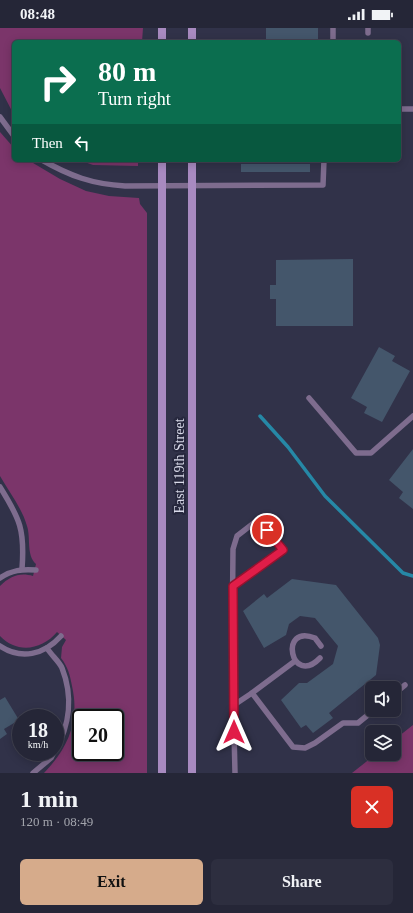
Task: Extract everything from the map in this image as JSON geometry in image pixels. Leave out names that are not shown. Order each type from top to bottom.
[{"type":"main road","points":[[162,28],[162,40]]},
{"type":"main road","points":[[192,28],[192,40]]},
{"type":"main road","name":"East 119th Street","points":[[162,162],[162,773]]},
{"type":"main road","name":"East 119th Street","points":[[192,162],[192,773]]},
{"type":"lane","points":[[333,28],[333,40]]},
{"type":"lane","points":[[401,109],[413,109]]},
{"type":"lane","points":[[0,117],[12,133]]},
{"type":"lane","points":[[46,162],[72,175],[102,185],[324,185],[324,162]]},
{"type":"lane","points":[[309,398],[356,453],[371,453],[413,416]]},
{"type":"lane","points":[[0,487],[16,513],[22,529],[24,549],[22,569]]},
{"type":"lane","points":[[233,586],[283,550],[259,520],[238,536],[234,549],[233,586],[235,773]]},
{"type":"lane","points":[[0,578],[8,572],[22,569],[36,570]]},
{"type":"lane","points":[[0,646],[14,653],[29,654],[47,648],[60,636]]},
{"type":"lane","points":[[320,658],[316,663],[306,666],[296,660],[292,649],[296,640],[305,636],[315,638],[321,646]]},
{"type":"lane","points":[[47,648],[61,667],[68,688],[69,713],[64,737]]},
{"type":"lane","points":[[234,705],[296,660]]},
{"type":"lane","points":[[401,688],[405,685]]},
{"type":"lane","points":[[252,693],[294,747],[305,748],[315,743],[343,723],[358,722],[365,717]]},
{"type":"lane","points":[[32,773],[47,761]]},
{"type":"shaded area","points":[[0,28],[143,28],[142,40],[12,40],[12,111],[0,88]]},
{"type":"shaded area","points":[[0,132],[12,146],[12,162],[31,162],[60,179],[86,191],[109,196],[139,198],[140,204],[147,213],[147,773],[44,773],[54,761],[64,761],[64,747],[72,726],[72,761],[124,761],[124,709],[74,709],[74,699],[70,678],[61,658],[62,647],[66,640],[57,632],[44,643],[29,648],[14,646],[0,636],[0,586],[11,577],[24,574],[33,576],[36,564],[31,556],[25,519],[19,506],[0,476]]},
{"type":"shaded area","points":[[85,162],[138,162],[138,166],[93,165]]},
{"type":"shaded area","points":[[413,725],[413,773],[352,773],[367,761],[401,761],[401,734]]},
{"type":"building","points":[[266,28],[318,28],[318,40],[266,40]]},
{"type":"building","points":[[241,164],[310,164],[310,172],[241,172]]},
{"type":"building","points":[[353,259],[353,326],[276,326],[276,299],[270,299],[270,285],[276,285],[276,260]]},
{"type":"building","points":[[379,347],[395,356],[392,361],[410,371],[382,422],[364,413],[367,407],[351,398]]},
{"type":"building","points":[[413,449],[413,509],[399,498],[403,492],[389,480]]},
{"type":"building","points":[[292,579],[336,585],[378,638],[380,645],[376,675],[369,681],[365,681],[365,684],[329,713],[333,718],[313,733],[306,725],[301,728],[281,700],[299,683],[307,683],[333,664],[338,646],[315,618],[300,616],[289,624],[286,635],[264,648],[243,611],[264,594],[267,598]]},
{"type":"building","points":[[5,697],[12,709],[12,724],[4,729],[7,734],[0,739],[0,700]]},
{"type":"waterway","points":[[260,416],[288,447],[325,496],[403,573],[413,576]]},
{"type":"route","points":[[234,732],[232,649],[233,586],[283,550],[267,530]]}]
